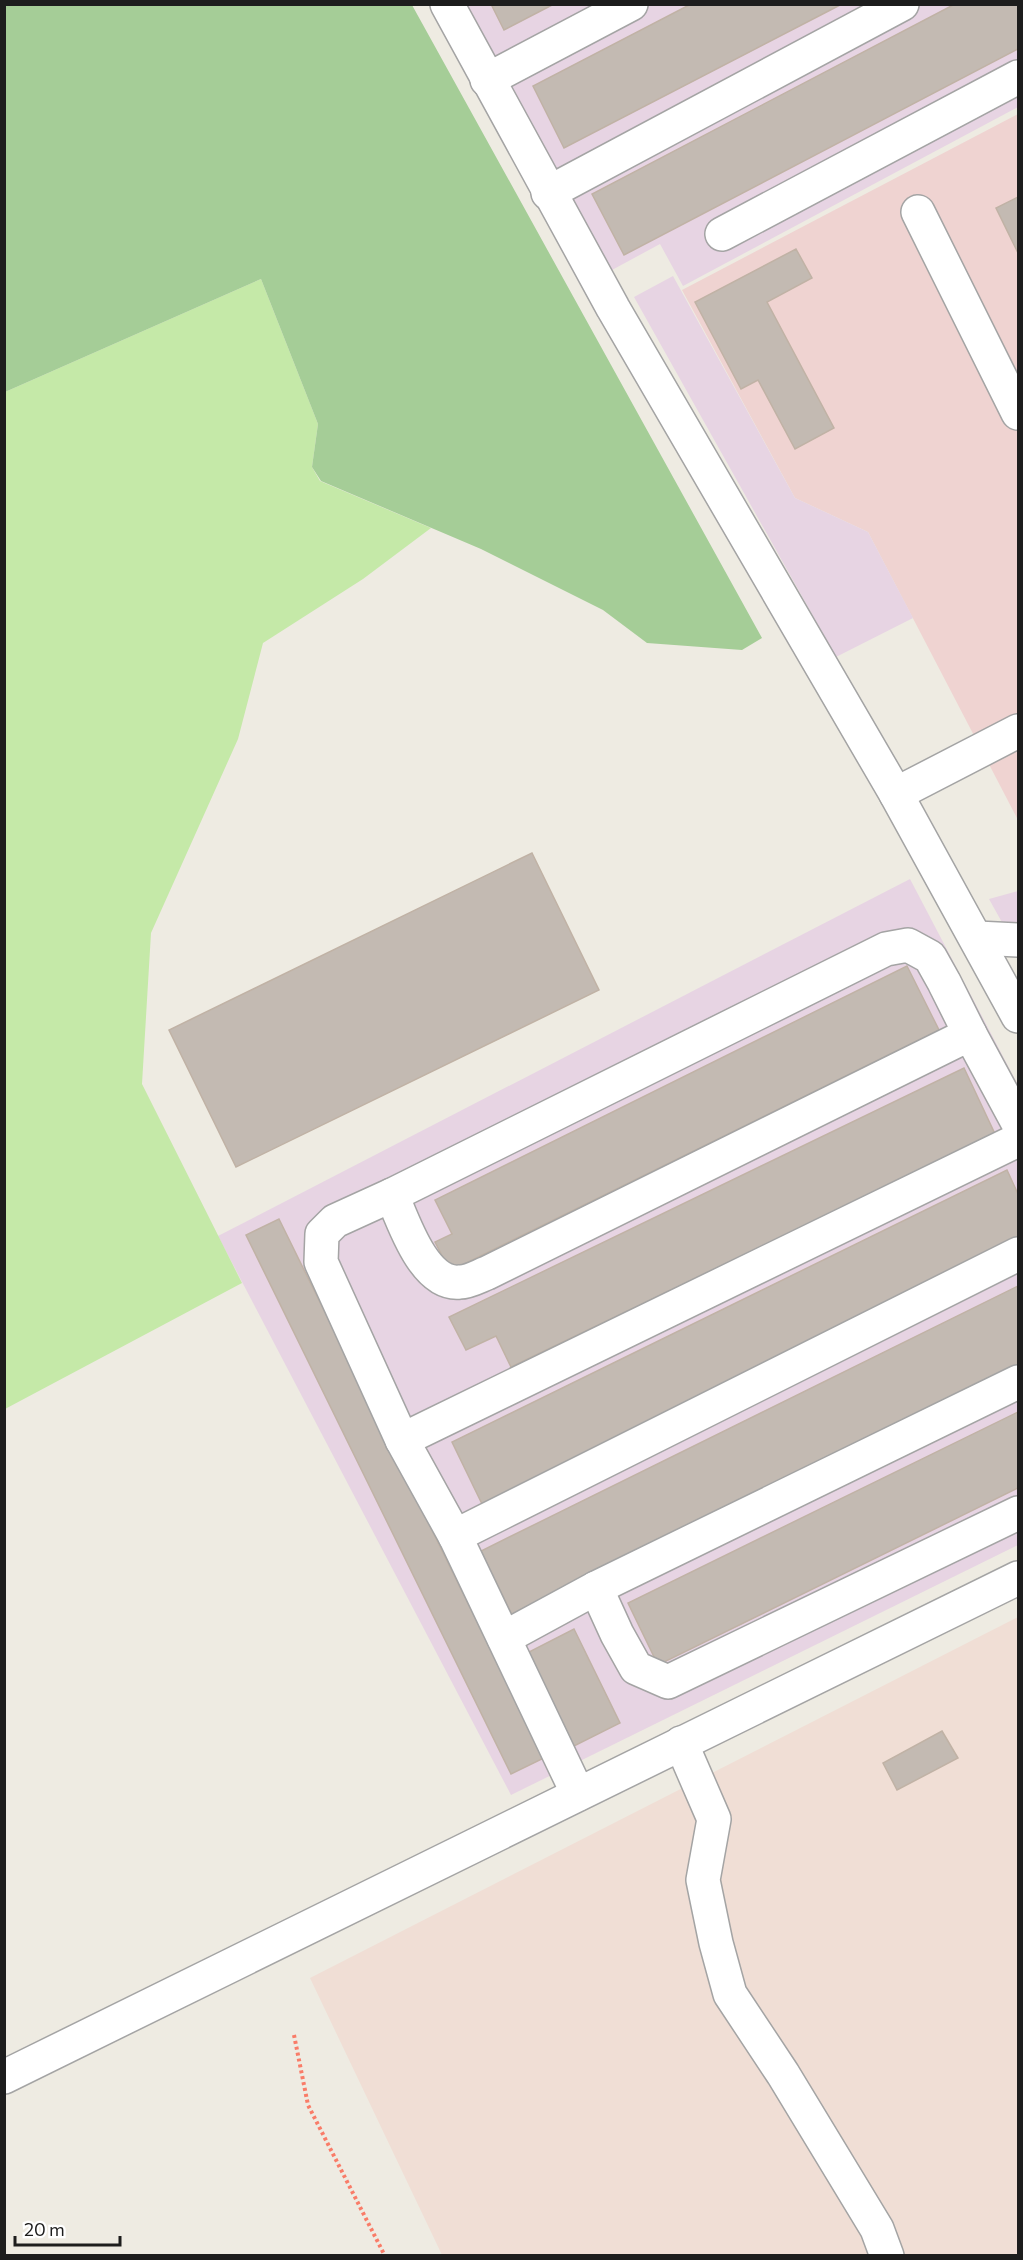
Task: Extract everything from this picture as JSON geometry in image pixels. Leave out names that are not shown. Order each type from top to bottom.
[{"type":"street","points":[[447,4],[548,193],[896,794],[1018,1016]]},
{"type":"street","points":[[487,80],[631,4]]},
{"type":"street","points":[[548,193],[902,4]]},
{"type":"street","points":[[722,234],[1018,77]]},
{"type":"street","points":[[918,212],[1018,413]]},
{"type":"street","points":[[896,794],[1018,731]]},
{"type":"street","points":[[977,938],[1018,940]]},
{"type":"street","points":[[578,1794],[455,1536],[402,1440],[321,1262],[322,1234],[335,1221],[392,1195],[886,949],[908,945],[930,957],[1018,1124]]},
{"type":"street","points":[[392,1195],[411,1240],[423,1260],[436,1276],[459,1283],[498,1268],[970,1034]]},
{"type":"street","points":[[402,1440],[1018,1140]]},
{"type":"street","points":[[455,1536],[1018,1254]]},
{"type":"street","points":[[504,1638],[596,1588],[1018,1382]]},
{"type":"street","points":[[596,1588],[636,1668],[668,1682],[1018,1513]]},
{"type":"street","points":[[4,2077],[1018,1578]]},
{"type":"street","points":[[681,1743],[714,1819],[704,1880],[716,1943],[730,1994],[783,2074],[871,2219],[887,2256]]},
{"type":"path","points":[[294,2035],[308,2105],[385,2256]]},
{"type":"shaded area","points":[[467,5],[1018,5],[1018,107],[683,286],[660,244],[612,270]]},
{"type":"shaded area","points":[[1018,114],[1018,820],[868,532],[795,498],[682,290]]},
{"type":"shaded area","points":[[673,276],[795,498],[868,532],[913,618],[836,657],[634,297]]},
{"type":"shaded area","points":[[910,879],[1018,1085],[1018,1545],[511,1795],[218,1236]]},
{"type":"shaded area","points":[[1018,891],[1018,951],[989,899]]},
{"type":"shaded area","points":[[1018,1617],[1018,2255],[442,2255],[310,1978]]},
{"type":"green space","points":[[5,4],[412,5],[762,638],[742,650],[647,643],[603,610],[481,549],[321,481],[312,467],[318,424],[261,279],[5,392]]},
{"type":"green space","points":[[261,279],[318,424],[312,467],[320,481],[431,528],[363,579],[263,643],[238,739],[151,933],[142,1084],[242,1283],[5,1409],[5,392]]},
{"type":"building","points":[[491,4],[554,4],[504,30]]},
{"type":"building","points":[[691,4],[842,4],[564,148],[533,86]]},
{"type":"building","points":[[955,4],[1018,4],[1018,49],[624,255],[592,194]]},
{"type":"building","points":[[1018,197],[1018,253],[996,208]]},
{"type":"building","points":[[796,249],[812,278],[767,302],[834,428],[795,449],[758,380],[741,389],[695,302]]},
{"type":"building","points":[[532,853],[599,990],[236,1167],[169,1030]]},
{"type":"building","points":[[907,966],[939,1030],[450,1271],[435,1242],[452,1234],[435,1200]]},
{"type":"building","points":[[964,1068],[995,1134],[511,1367],[496,1336],[466,1350],[449,1317]]},
{"type":"building","points":[[1007,1170],[1018,1194],[1018,1243],[483,1506],[452,1442]]},
{"type":"building","points":[[279,1219],[544,1758],[511,1774],[246,1235]]},
{"type":"building","points":[[1018,1286],[1018,1369],[514,1619],[481,1551]]},
{"type":"building","points":[[1018,1412],[1018,1488],[658,1665],[628,1603]]},
{"type":"building","points":[[574,1629],[620,1723],[574,1746],[527,1653]]},
{"type":"building","points":[[942,1731],[958,1758],[897,1790],[883,1763]]}]
